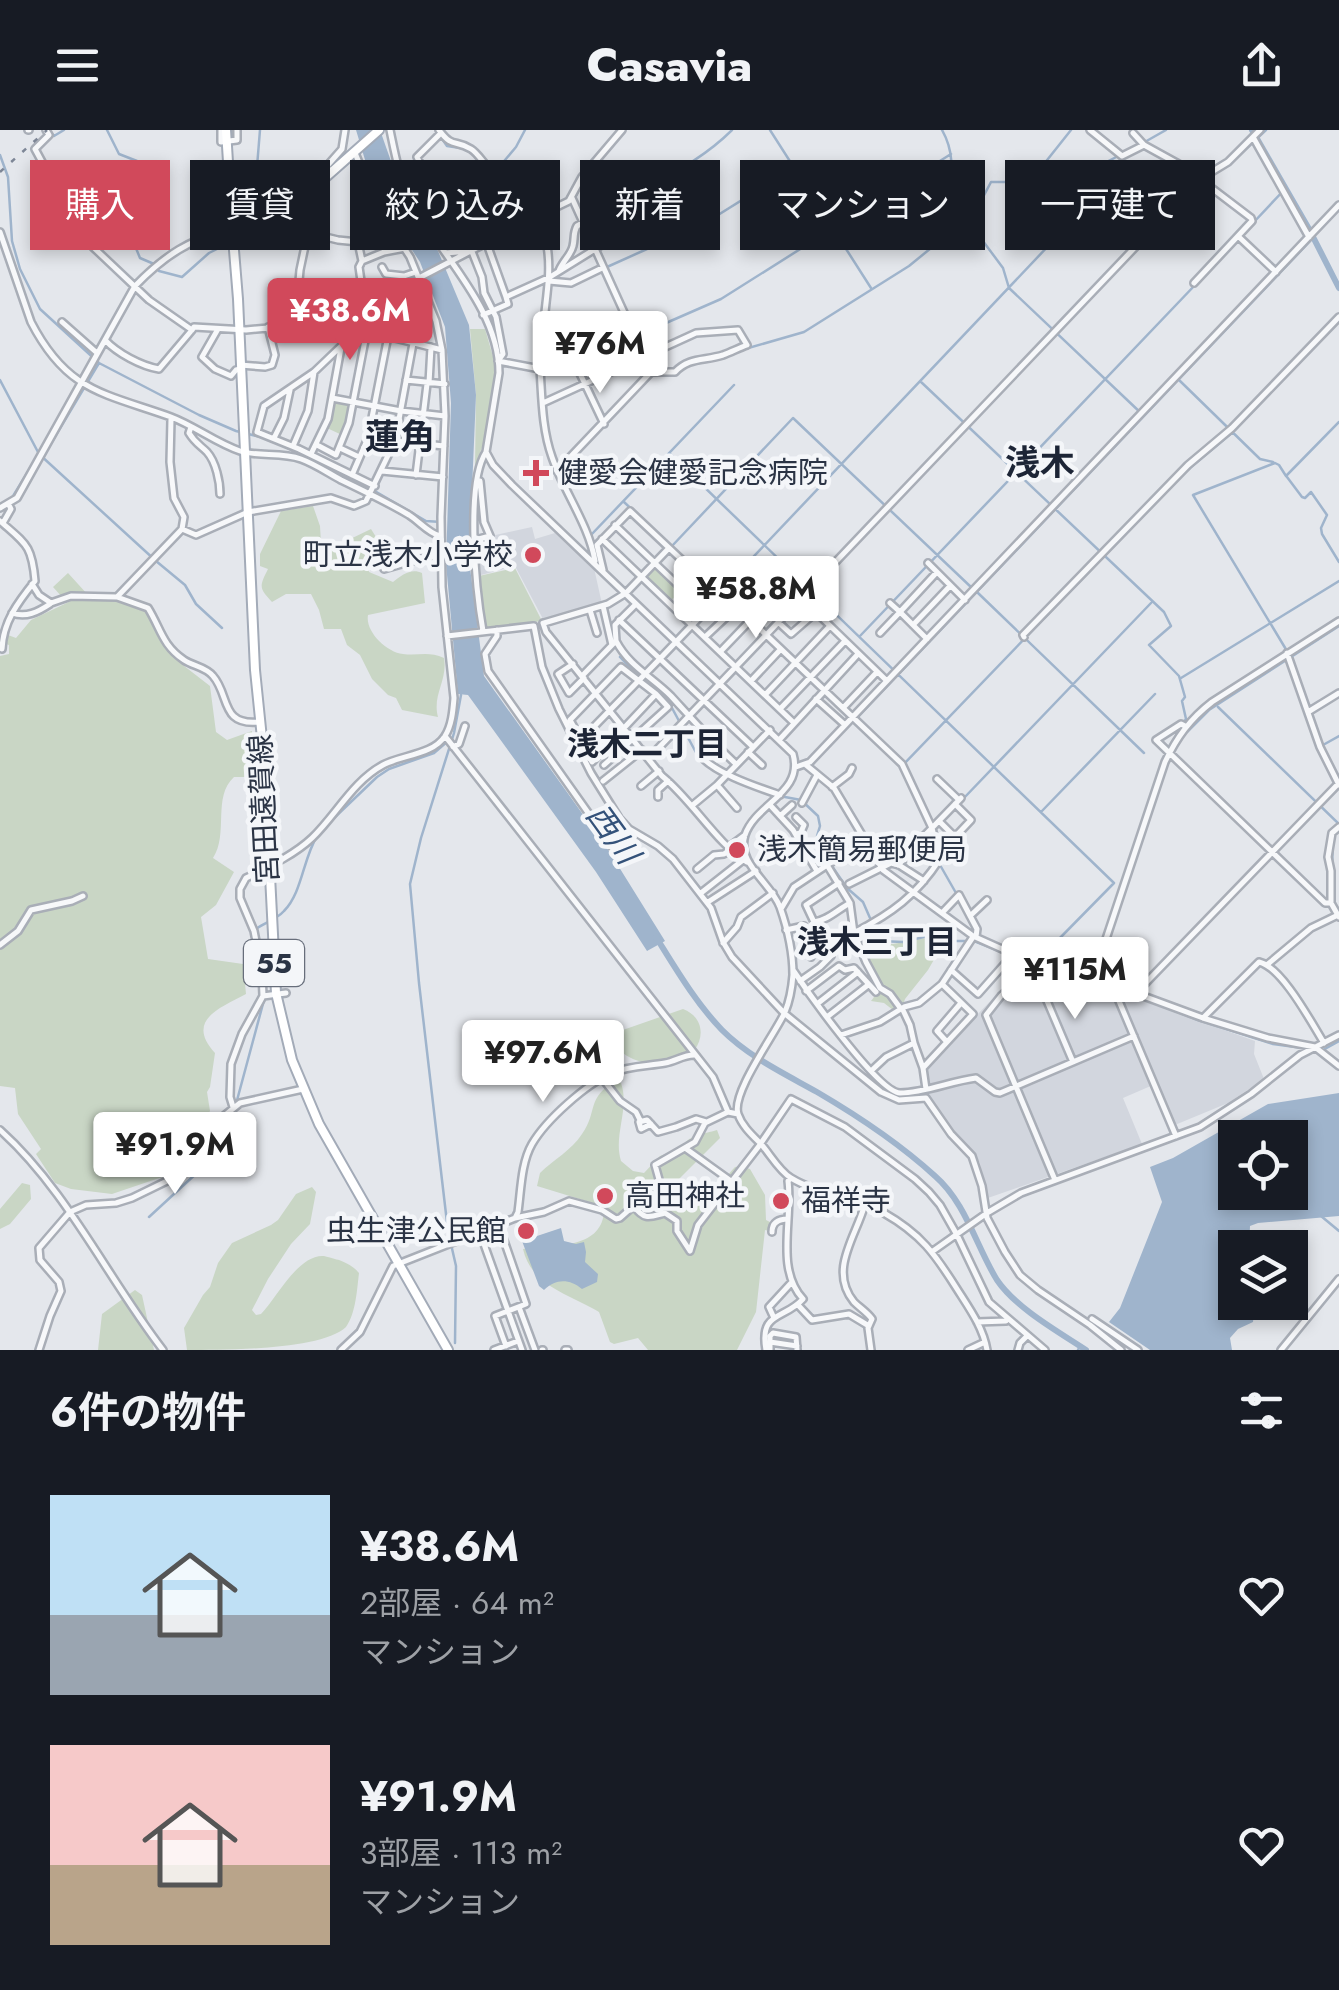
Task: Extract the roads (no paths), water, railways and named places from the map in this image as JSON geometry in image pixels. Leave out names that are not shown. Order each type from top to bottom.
[{"type":"main road","name":"宮田遠賀線","points":[[223,130],[227,160]]},
{"type":"main road","points":[[330,174],[379,131]]},
{"type":"main road","name":"宮田遠賀線","points":[[233,250],[268,866],[284,1032],[319,1124],[448,1350]]},
{"type":"street","points":[[46,130],[49,135],[35,149],[94,247],[150,300],[192,330]]},
{"type":"street","points":[[226,142],[237,140],[236,130]]},
{"type":"street","points":[[330,163],[342,150],[345,130]]},
{"type":"street","points":[[390,130],[396,160]]},
{"type":"street","points":[[560,204],[572,198],[582,177],[622,130]]},
{"type":"street","points":[[1090,130],[1122,156],[1144,145]]},
{"type":"street","points":[[1215,170],[1260,130]]},
{"type":"street","points":[[418,160],[440,131],[450,144],[467,146],[483,160]]},
{"type":"street","points":[[1133,133],[1144,145],[1171,160]]},
{"type":"street","points":[[1253,138],[1308,237]]},
{"type":"street","points":[[358,149],[362,160]]},
{"type":"street","points":[[1194,284],[1252,221],[1215,190]]},
{"type":"street","points":[[572,198],[580,215]]},
{"type":"street","points":[[796,766],[806,765],[1339,205]]},
{"type":"street","points":[[559,271],[573,249],[574,230],[580,224]]},
{"type":"street","points":[[0,232],[38,336],[80,384],[171,417],[244,453],[301,459],[440,536]]},
{"type":"street","points":[[1239,236],[1276,272]]},
{"type":"street","points":[[330,238],[358,242],[362,262]]},
{"type":"street","points":[[0,508],[17,498],[135,286],[157,263],[190,242]]},
{"type":"street","points":[[295,324],[304,250]]},
{"type":"street","points":[[317,445],[336,455],[350,424],[364,308],[359,266],[394,250]]},
{"type":"street","points":[[233,1106],[231,1064],[263,996],[254,931],[242,905],[240,889],[246,878],[314,837],[373,771],[432,746],[445,736],[453,711],[440,536],[446,416],[442,350],[436,321],[406,250]]},
{"type":"street","points":[[444,250],[483,315],[498,360],[486,452],[478,474],[475,540],[480,632]]},
{"type":"street","points":[[446,253],[472,250]]},
{"type":"street","points":[[382,267],[386,274],[419,275],[472,250]]},
{"type":"street","points":[[472,250],[498,326],[503,354],[498,360]]},
{"type":"street","points":[[483,315],[508,304],[491,250]]},
{"type":"street","points":[[546,250],[550,279],[540,344],[550,452],[590,542],[595,564]]},
{"type":"street","points":[[506,297],[550,279],[594,250]]},
{"type":"street","points":[[596,250],[651,372]]},
{"type":"street","points":[[650,758],[1132,250]]},
{"type":"street","points":[[550,279],[572,283],[604,267]]},
{"type":"street","points":[[182,529],[196,535],[248,512],[331,498],[361,505],[375,486],[395,441],[419,311],[419,275]]},
{"type":"street","points":[[362,286],[391,294],[379,334]]},
{"type":"street","points":[[105,340],[112,348],[159,370],[194,327],[238,330],[323,323],[338,313],[379,334],[442,350]]},
{"type":"street","points":[[1024,636],[1180,472],[1232,428],[1339,317]]},
{"type":"street","points":[[62,322],[97,354]]},
{"type":"street","points":[[488,329],[498,326]]},
{"type":"street","points":[[218,329],[202,357],[231,376],[240,367],[272,365],[275,355],[268,327]]},
{"type":"street","points":[[362,327],[314,372],[264,406],[257,432],[375,486]]},
{"type":"street","points":[[543,403],[696,333],[738,330],[747,345],[722,356],[683,364],[674,372],[651,372],[557,471]]},
{"type":"street","points":[[498,360],[542,369],[575,362],[649,333],[658,351]]},
{"type":"street","points":[[352,475],[368,438],[388,336]]},
{"type":"street","points":[[416,475],[431,347]]},
{"type":"street","points":[[311,454],[328,418],[341,348]]},
{"type":"street","points":[[575,362],[604,424]]},
{"type":"street","points":[[293,446],[308,411],[314,372]]},
{"type":"street","points":[[406,380],[445,384]]},
{"type":"street","points":[[274,438],[284,418],[290,390]]},
{"type":"street","points":[[332,398],[446,416]]},
{"type":"street","points":[[117,597],[182,529],[184,517],[174,498],[170,462],[171,417]]},
{"type":"street","points":[[191,426],[195,444],[212,459],[220,494]]},
{"type":"street","points":[[395,441],[444,446]]},
{"type":"street","points":[[340,448],[360,458]]},
{"type":"street","points":[[486,452],[512,485],[793,754],[796,766],[789,784],[752,822],[745,835],[724,854],[714,855],[697,869]]},
{"type":"street","points":[[382,472],[442,478]]},
{"type":"street","points":[[475,540],[490,536],[484,522],[478,474]]},
{"type":"street","points":[[2,649],[4,628],[35,581],[30,548],[2,522],[9,505]]},
{"type":"street","points":[[603,570],[597,545],[630,511],[902,764],[932,828],[940,860],[914,894],[854,933]]},
{"type":"street","points":[[615,525],[705,611]]},
{"type":"street","points":[[602,539],[794,723]]},
{"type":"street","points":[[450,636],[534,626],[606,605],[626,593],[668,548]]},
{"type":"street","points":[[384,569],[441,553]]},
{"type":"street","points":[[928,563],[965,600]]},
{"type":"street","points":[[880,633],[937,572]]},
{"type":"street","points":[[581,740],[738,579],[765,605]]},
{"type":"street","points":[[32,584],[52,603]]},
{"type":"street","points":[[720,652],[788,585],[887,681]]},
{"type":"street","points":[[913,625],[950,586]]},
{"type":"street","points":[[12,613],[22,616],[71,596],[117,597],[142,604],[168,646],[216,680],[229,712],[246,722],[259,722]]},
{"type":"street","points":[[890,603],[927,639]]},
{"type":"street","points":[[573,664],[558,674],[569,694],[614,643],[614,624],[636,604]]},
{"type":"street","points":[[604,765],[668,707],[614,643],[606,605]]},
{"type":"street","points":[[705,637],[737,607]]},
{"type":"street","points":[[590,610],[597,633]]},
{"type":"street","points":[[778,622],[791,634],[814,613]]},
{"type":"street","points":[[619,620],[703,700],[762,765]]},
{"type":"street","points":[[1108,982],[1106,939],[1169,753],[1185,726],[1212,702],[1339,621]]},
{"type":"street","points":[[543,624],[659,772],[756,871],[781,909],[793,970],[792,985],[784,1013],[738,1098],[738,1114],[745,1128],[791,1178],[866,1204],[908,1228],[933,1251],[977,1322],[986,1346],[968,1350]]},
{"type":"street","points":[[534,626],[542,667],[559,709],[591,772],[629,830],[667,852],[708,903],[732,957],[784,1013],[881,1092],[899,1100],[926,1098],[972,1156],[982,1186],[985,1214],[1026,1281],[1121,1350]]},
{"type":"street","points":[[765,694],[830,627]]},
{"type":"street","points":[[497,630],[485,654],[488,671],[618,855]]},
{"type":"street","points":[[780,710],[845,641]]},
{"type":"street","points":[[751,680],[780,650]]},
{"type":"street","points":[[780,739],[858,654]]},
{"type":"street","points":[[1136,993],[1338,781],[1320,747],[1286,654]]},
{"type":"street","points":[[656,694],[592,762],[570,720],[621,666],[668,694],[736,764]]},
{"type":"street","points":[[843,708],[877,672]]},
{"type":"street","points":[[1308,712],[1339,693]]},
{"type":"street","points":[[816,699],[845,724]]},
{"type":"street","points":[[1185,726],[1181,724],[1156,740],[1325,902],[1331,903]]},
{"type":"street","points":[[453,747],[459,744],[466,726]]},
{"type":"street","points":[[693,805],[717,786],[770,730]]},
{"type":"street","points":[[445,736],[712,1076],[728,1112]]},
{"type":"street","points":[[604,781],[642,750]]},
{"type":"street","points":[[700,755],[705,762],[776,799],[780,816],[818,872]]},
{"type":"street","points":[[806,765],[832,787],[880,867],[974,937],[1203,1018],[1268,1038],[1315,1047],[1339,1066]]},
{"type":"street","points":[[832,787],[852,768]]},
{"type":"street","points":[[641,786],[659,772]]},
{"type":"street","points":[[802,802],[817,775]]},
{"type":"street","points":[[937,778],[971,820],[955,838],[939,821]]},
{"type":"street","points":[[658,796],[657,792],[668,781]]},
{"type":"street","points":[[717,786],[737,808]]},
{"type":"street","points":[[918,842],[958,801]]},
{"type":"street","points":[[780,816],[792,805]]},
{"type":"street","points":[[796,816],[804,825],[796,836]]},
{"type":"street","points":[[1268,964],[1311,928],[1339,916],[1331,903],[1328,857],[1331,837],[1339,827]]},
{"type":"street","points":[[745,835],[746,862]]},
{"type":"street","points":[[781,909],[794,888],[866,840]]},
{"type":"street","points":[[898,865],[910,852]]},
{"type":"street","points":[[724,854],[734,868]]},
{"type":"street","points":[[701,894],[746,862]]},
{"type":"street","points":[[849,884],[891,863],[924,881]]},
{"type":"street","points":[[827,865],[850,902],[854,933],[880,988],[902,1008],[910,1024],[926,1088]]},
{"type":"street","points":[[1331,871],[1339,866]]},
{"type":"street","points":[[708,903],[756,871]]},
{"type":"street","points":[[840,883],[806,904],[814,922],[828,918],[850,902]]},
{"type":"street","points":[[723,943],[742,918],[773,894]]},
{"type":"street","points":[[841,1035],[920,1003],[942,984],[977,929],[959,895],[942,913]]},
{"type":"street","points":[[0,945],[18,931],[30,910],[83,896]]},
{"type":"street","points":[[970,916],[987,900]]},
{"type":"street","points":[[786,930],[804,926],[811,956]]},
{"type":"street","points":[[800,981],[830,956]]},
{"type":"street","points":[[951,970],[978,994],[1009,960]]},
{"type":"street","points":[[1203,1018],[1255,964],[1268,964],[1324,1043]]},
{"type":"street","points":[[806,991],[839,966],[845,970],[854,968],[876,992]]},
{"type":"street","points":[[1055,1180],[986,1015],[1034,968],[1072,1062]]},
{"type":"street","points":[[793,970],[870,1071],[898,1093],[976,1078],[998,1093],[1134,1036]]},
{"type":"street","points":[[817,1004],[858,972]]},
{"type":"street","points":[[827,1017],[869,984]]},
{"type":"street","points":[[923,1068],[973,1014],[942,984]]},
{"type":"street","points":[[263,996],[281,993]]},
{"type":"street","points":[[1116,994],[1176,1136]]},
{"type":"street","points":[[947,1042],[937,1032],[961,1003]]},
{"type":"street","points":[[936,1020],[941,1026]]},
{"type":"street","points":[[933,1251],[1021,1193],[1200,1126],[1251,1094],[1300,1055],[1339,1035]]},
{"type":"street","points":[[870,1071],[886,1057],[914,1043]]},
{"type":"street","points":[[515,1218],[532,1144],[581,1093],[620,1070],[694,1055]]},
{"type":"street","points":[[602,1078],[620,1101],[658,1132],[696,1119],[706,1122],[728,1112],[738,1114]]},
{"type":"street","points":[[39,1350],[61,1291],[59,1282],[40,1260],[39,1251],[70,1212],[120,1202],[152,1190],[180,1172],[233,1106],[304,1089]]},
{"type":"street","points":[[230,1096],[246,1102]]},
{"type":"street","points":[[634,1206],[650,1217],[665,1213],[672,1216],[690,1251],[698,1225],[791,1098],[845,1127],[915,1179],[940,1205],[958,1234],[989,1302],[1045,1350]]},
{"type":"street","points":[[341,1350],[360,1332],[397,1263],[569,1201],[618,1219],[638,1202],[639,1195],[660,1183],[655,1166],[700,1137],[706,1122]]},
{"type":"street","points":[[0,1130],[70,1212],[163,1350]]},
{"type":"street","points":[[685,1148],[730,1181]]},
{"type":"street","points":[[769,1347],[765,1328],[803,1299],[796,1292],[786,1257],[791,1178]]},
{"type":"street","points":[[866,1204],[843,1261],[842,1277],[854,1302],[872,1319],[870,1350]]},
{"type":"street","points":[[772,1232],[774,1223],[788,1219]]},
{"type":"street","points":[[499,1226],[526,1304],[495,1316],[499,1349],[518,1341]]},
{"type":"street","points":[[480,1234],[522,1350]]},
{"type":"street","points":[[1282,1350],[1339,1279]]},
{"type":"street","points":[[774,1318],[769,1307],[792,1282]]},
{"type":"street","points":[[798,1305],[812,1320],[850,1314],[869,1326]]},
{"type":"street","points":[[519,1307],[540,1350]]},
{"type":"street","points":[[1092,1319],[1138,1350]]},
{"type":"street","points":[[977,1322],[1009,1321]]},
{"type":"street","points":[[769,1347],[774,1333],[796,1336],[798,1348]]},
{"type":"street","points":[[1018,1350],[1027,1336]]},
{"type":"water","points":[[356,130],[380,130],[391,160],[365,160]]},
{"type":"water","points":[[412,250],[437,250],[469,325],[476,395],[469,560],[484,676],[609,851],[665,941],[647,951],[596,872],[468,695],[458,694],[446,564],[451,403],[445,327]]},
{"type":"water","points":[[1339,1093],[1339,1216],[1258,1223],[1250,1230],[1218,1230],[1218,1320],[1253,1322],[1230,1338],[1232,1350],[1150,1350],[1109,1322],[1120,1308],[1162,1202],[1150,1167],[1218,1132],[1218,1210],[1308,1210],[1308,1120],[1240,1120],[1268,1104]]},
{"type":"water","points":[[561,1228],[564,1241],[584,1242],[585,1262],[598,1274],[597,1282],[582,1289],[567,1282],[557,1282],[544,1290],[539,1286],[522,1241]]},
{"type":"waterway","points":[[50,131],[54,136],[64,130]]},
{"type":"waterway","points":[[107,130],[119,154],[137,161],[143,169],[107,199],[115,215],[124,219],[140,258],[159,271],[182,277],[215,250]]},
{"type":"waterway","points":[[258,160],[260,130]]},
{"type":"waterway","points":[[505,160],[525,130]]},
{"type":"waterway","points":[[592,160],[618,130]]},
{"type":"waterway","points":[[694,160],[732,130]]},
{"type":"waterway","points":[[770,130],[871,288]]},
{"type":"waterway","points":[[942,130],[951,162],[948,194],[1003,268],[1009,288],[1142,414]]},
{"type":"waterway","points":[[738,351],[804,332],[909,266],[947,235],[976,221],[991,182],[1010,182],[1021,187],[1071,130]]},
{"type":"waterway","points":[[1143,143],[1166,130]]},
{"type":"waterway","points":[[1252,130],[1339,288]]},
{"type":"waterway","points":[[1215,173],[1230,164],[1266,130]]},
{"type":"waterway","points":[[440,136],[447,146],[467,149]]},
{"type":"waterway","points":[[650,330],[721,299],[951,154]]},
{"type":"waterway","points":[[0,155],[8,177],[12,241],[20,269],[40,309],[99,363],[199,415],[236,431],[269,439],[361,483],[426,521],[441,522]]},
{"type":"waterway","points":[[1110,160],[1118,156]]},
{"type":"waterway","points":[[575,198],[580,187]]},
{"type":"waterway","points":[[1253,223],[1285,189]]},
{"type":"waterway","points":[[607,267],[661,239],[678,240],[740,201]]},
{"type":"waterway","points":[[560,208],[569,203]]},
{"type":"waterway","points":[[855,720],[1313,238]]},
{"type":"waterway","points":[[720,592],[1044,250]]},
{"type":"waterway","points":[[812,591],[1133,253]]},
{"type":"waterway","points":[[860,636],[1196,284]]},
{"type":"waterway","points":[[902,766],[1185,472],[1233,432],[1339,321]]},
{"type":"waterway","points":[[542,326],[542,367]]},
{"type":"waterway","points":[[578,363],[607,350]]},
{"type":"waterway","points":[[44,455],[99,363]]},
{"type":"waterway","points":[[0,380],[39,454],[185,585],[196,604],[222,628]]},
{"type":"waterway","points":[[1179,380],[1260,459],[1273,462]]},
{"type":"waterway","points":[[920,381],[1164,612],[1171,626],[1149,645],[1179,676],[1185,697],[1184,722]]},
{"type":"waterway","points":[[591,535],[734,385]]},
{"type":"waterway","points":[[561,471],[617,411]]},
{"type":"waterway","points":[[672,546],[793,418],[972,588]]},
{"type":"waterway","points":[[1287,651],[1193,495],[1275,463],[1286,476],[1339,422]]},
{"type":"waterway","points":[[669,453],[1114,883],[1056,942],[1050,962]]},
{"type":"waterway","points":[[10,501],[37,457]]},
{"type":"waterway","points":[[1287,477],[1302,497],[1311,492],[1327,515],[1322,534],[1339,562]]},
{"type":"waterway","points":[[624,502],[643,520]]},
{"type":"waterway","points":[[1181,678],[1339,581]]},
{"type":"waterway","points":[[978,593],[1144,753]]},
{"type":"waterway","points":[[963,799],[1151,603]]},
{"type":"waterway","points":[[1187,732],[1209,710],[1339,626]]},
{"type":"waterway","points":[[620,657],[665,695],[699,758],[707,765]]},
{"type":"waterway","points":[[1041,812],[1155,694]]},
{"type":"waterway","points":[[455,1343],[456,1266],[448,1231],[410,884],[454,733],[461,695]]},
{"type":"waterway","points":[[1218,707],[1339,824]]},
{"type":"waterway","points":[[1323,745],[1339,736]]},
{"type":"waterway","points":[[333,819],[377,777],[434,753],[448,741]]},
{"type":"waterway","points":[[769,794],[801,800],[818,816],[817,836],[825,856],[847,888],[863,902],[880,941],[903,942],[928,936],[945,941],[974,941],[1024,961],[1111,987]]},
{"type":"waterway","points":[[1332,867],[1337,831]]},
{"type":"waterway","points":[[256,929],[278,917],[290,904],[317,836]]},
{"type":"waterway","points":[[940,865],[956,893]]},
{"type":"waterway","name":"西川","points":[[656,937],[722,1030],[755,1057],[878,1131],[935,1176],[955,1199],[1005,1290],[1086,1350]]},
{"type":"waterway","points":[[1128,993],[1273,1044],[1310,1049]]},
{"type":"waterway","points":[[236,1104],[264,1000]]},
{"type":"waterway","points":[[1323,1050],[1339,1041]]},
{"type":"waterway","points":[[149,1217],[212,1159],[234,1111]]},
{"type":"waterway","points":[[1321,1216],[1339,1231]]},
{"type":"waterway","name":"西川","points":[[1078,1350],[1080,1346]]},
{"type":"railway","points":[[0,172],[47,130]]},
{"type":"place","name":"健愛会健愛記念病院","points":[[536,473]]},
{"type":"place","name":"町立浅木小学校","points":[[533,555]]},
{"type":"place","name":"浅木簡易郵便局","points":[[737,850]]},
{"type":"place","name":"高田神社","points":[[605,1196]]},
{"type":"place","name":"福祥寺","points":[[781,1201]]},
{"type":"place","name":"虫生津公民館","points":[[526,1231]]},
{"type":"district","name":"蓮角","points":[[400,437]]},
{"type":"district","name":"浅木","points":[[1040,463]]},
{"type":"district","name":"浅木二丁目","points":[[647,744]]},
{"type":"district","name":"浅木三丁目","points":[[877,942]]}]
